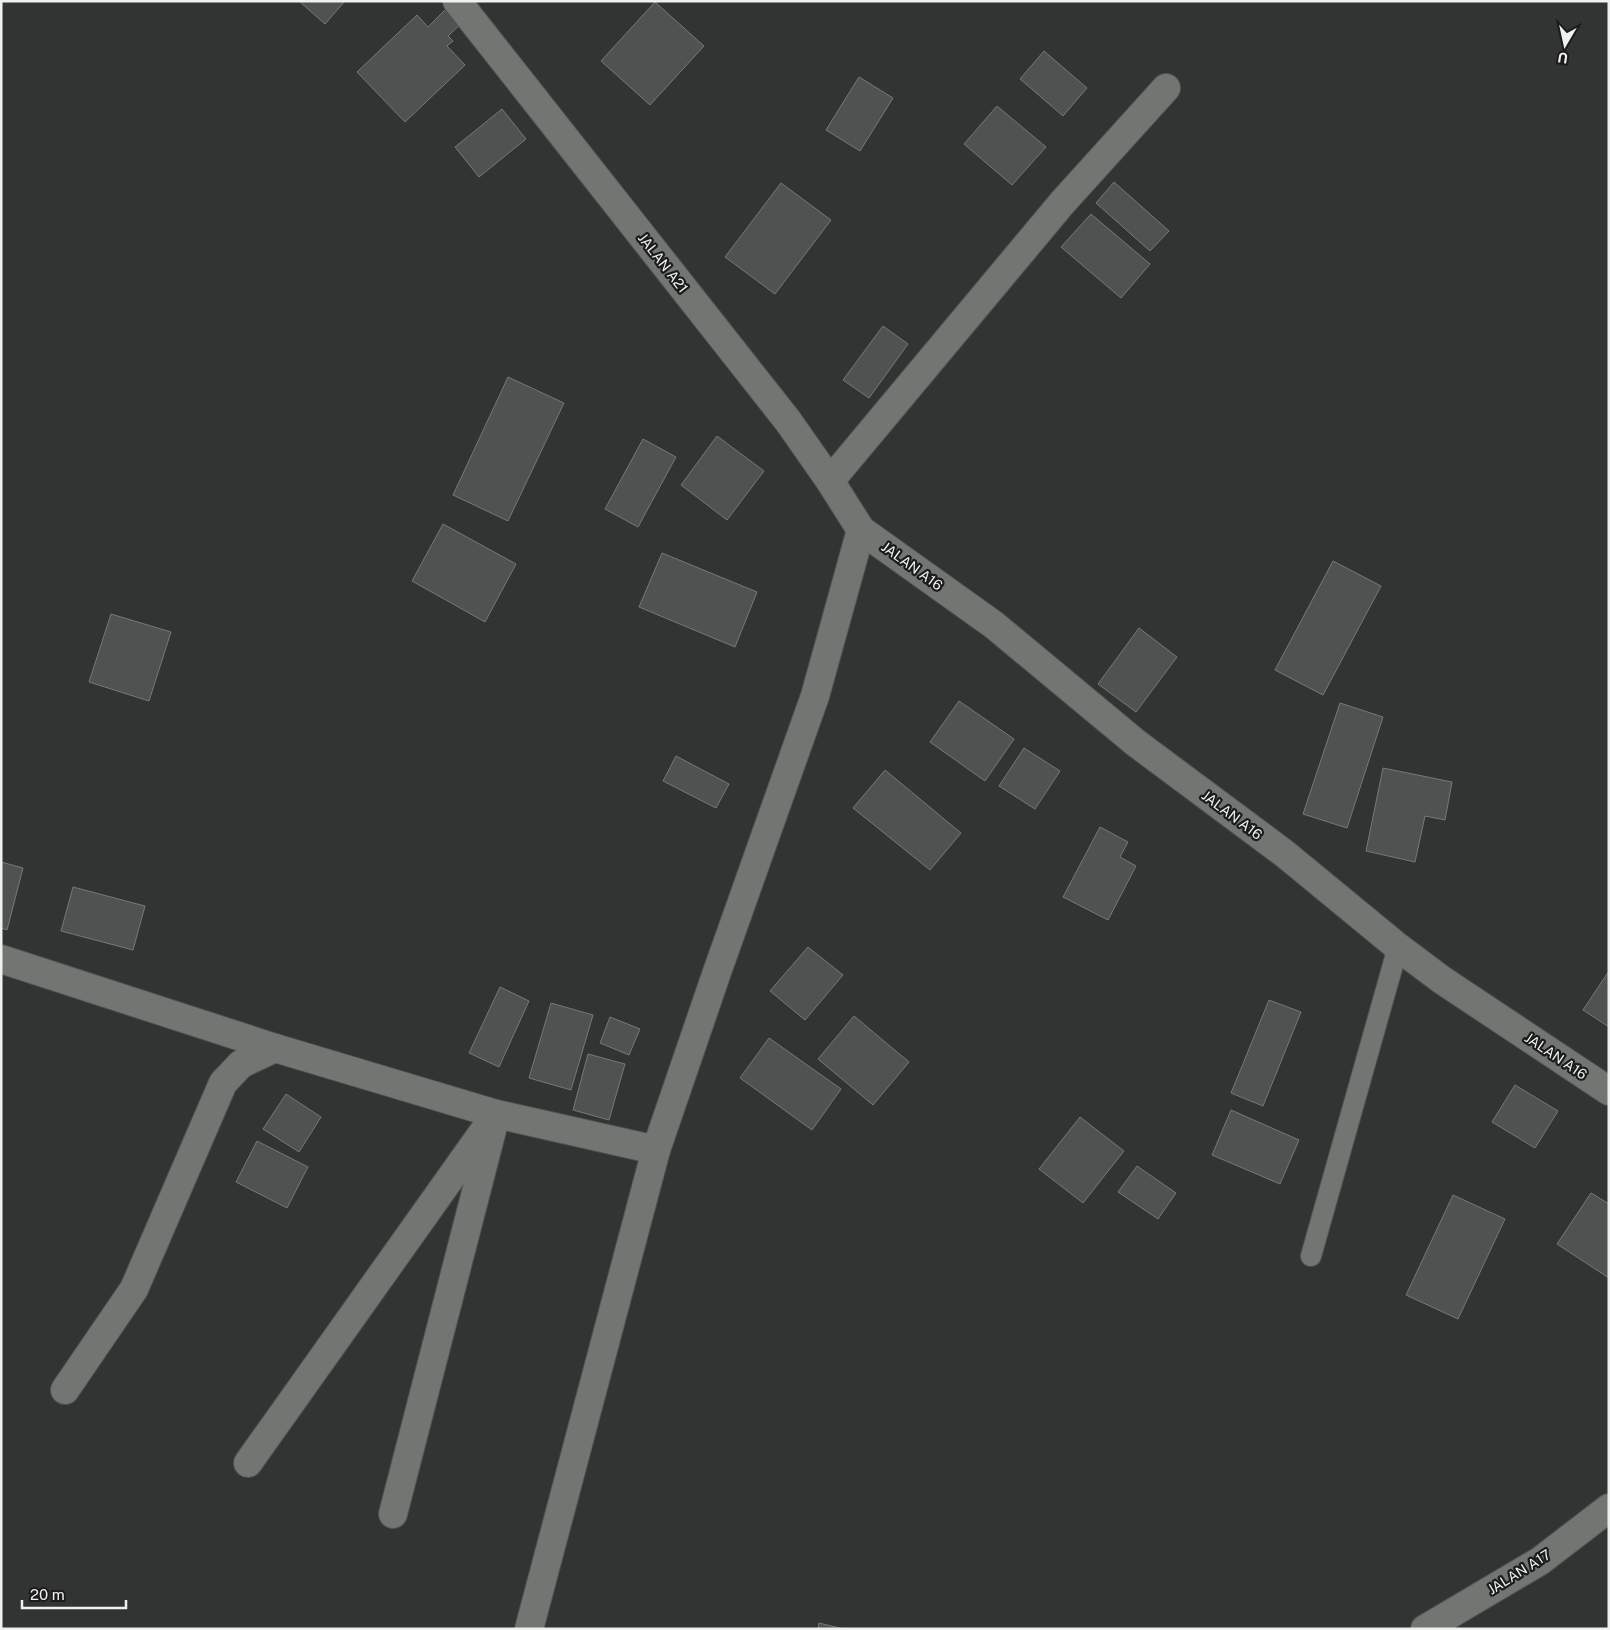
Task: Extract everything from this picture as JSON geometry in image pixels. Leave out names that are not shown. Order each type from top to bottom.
[{"type":"street","name":"JALAN A21","points":[[457,1],[788,421],[830,480],[861,530]]},
{"type":"street","points":[[830,480],[1062,203],[1166,88]]},
{"type":"street","points":[[529,1629],[656,1150],[717,972],[816,696],[861,530]]},
{"type":"street","name":"JALAN A16","points":[[861,530],[994,625],[1136,743],[1285,854],[1398,947],[1442,980],[1609,1091]]},
{"type":"street","points":[[1,960],[275,1048],[496,1114],[656,1150]]},
{"type":"street","points":[[65,1390],[134,1289],[223,1083],[241,1064],[275,1048]]},
{"type":"street","points":[[248,1463],[496,1114]]},
{"type":"street","points":[[393,1514],[496,1114]]},
{"type":"street","name":"JALAN A17","points":[[1425,1629],[1540,1561],[1609,1508]]},
{"type":"lane","points":[[1311,1256],[1398,947]]},
{"type":"building","points":[[299,1],[345,1],[325,24]]},
{"type":"building","points":[[655,2],[704,46],[650,105],[601,61]]},
{"type":"building","points":[[448,7],[463,22],[448,36],[453,41],[447,46],[465,65],[405,122],[357,72],[417,15],[428,27]]},
{"type":"building","points":[[1044,51],[1087,88],[1063,116],[1020,79]]},
{"type":"building","points":[[859,77],[893,98],[860,151],[826,130]]},
{"type":"building","points":[[997,106],[1046,147],[1012,185],[964,144]]},
{"type":"building","points":[[502,109],[526,139],[479,177],[455,147]]},
{"type":"building","points":[[1114,182],[1169,231],[1150,251],[1096,203]]},
{"type":"building","points":[[781,183],[831,220],[775,294],[725,257]]},
{"type":"building","points":[[1091,214],[1150,264],[1121,298],[1061,247]]},
{"type":"building","points":[[883,326],[908,344],[869,398],[843,380]]},
{"type":"building","points":[[508,377],[564,403],[508,521],[453,495]]},
{"type":"building","points":[[717,436],[764,471],[727,520],[681,485]]},
{"type":"building","points":[[643,439],[676,457],[638,527],[605,509]]},
{"type":"building","points":[[443,524],[516,564],[485,622],[412,581]]},
{"type":"building","points":[[662,553],[757,592],[735,647],[639,607]]},
{"type":"building","points":[[1333,561],[1381,586],[1323,695],[1275,670]]},
{"type":"building","points":[[111,614],[171,632],[149,701],[89,682]]},
{"type":"building","points":[[1139,628],[1177,657],[1136,712],[1098,684]]},
{"type":"building","points":[[959,701],[1014,739],[985,781],[930,742]]},
{"type":"building","points":[[1340,703],[1383,717],[1347,828],[1303,814]]},
{"type":"building","points":[[1024,748],[1060,771],[1035,809],[999,786]]},
{"type":"building","points":[[676,756],[729,784],[716,808],[663,781]]},
{"type":"building","points":[[1383,768],[1452,782],[1445,820],[1425,816],[1415,862],[1366,851]]},
{"type":"building","points":[[885,770],[961,833],[930,870],[853,808]]},
{"type":"building","points":[[1100,827],[1128,842],[1120,857],[1136,866],[1108,920],[1063,897]]},
{"type":"building","points":[[1,862],[23,868],[7,930],[1,928]]},
{"type":"building","points":[[73,887],[145,906],[133,950],[61,931]]},
{"type":"building","points":[[808,947],[843,975],[805,1020],[770,991]]},
{"type":"building","points":[[1609,971],[1609,1027],[1583,1010]]},
{"type":"building","points":[[500,987],[529,1001],[499,1067],[469,1053]]},
{"type":"building","points":[[1269,1000],[1301,1012],[1263,1106],[1231,1093]]},
{"type":"building","points":[[551,1003],[593,1015],[571,1090],[529,1078]]},
{"type":"building","points":[[854,1016],[909,1062],[873,1105],[818,1059]]},
{"type":"building","points":[[610,1017],[640,1029],[629,1055],[600,1043]]},
{"type":"building","points":[[769,1038],[841,1089],[812,1130],[740,1078]]},
{"type":"building","points":[[588,1054],[625,1064],[609,1120],[573,1110]]},
{"type":"building","points":[[1515,1085],[1558,1111],[1535,1148],[1492,1122]]},
{"type":"building","points":[[286,1094],[321,1117],[299,1152],[263,1129]]},
{"type":"building","points":[[1231,1110],[1299,1140],[1280,1184],[1212,1155]]},
{"type":"building","points":[[1080,1117],[1124,1151],[1083,1203],[1039,1169]]},
{"type":"building","points":[[257,1141],[308,1167],[287,1208],[236,1182]]},
{"type":"building","points":[[1137,1166],[1176,1193],[1158,1219],[1118,1192]]},
{"type":"building","points":[[1591,1193],[1609,1204],[1609,1278],[1557,1244]]},
{"type":"building","points":[[1453,1195],[1505,1219],[1458,1319],[1406,1295]]},
{"type":"building","points":[[819,1623],[844,1629],[818,1629]]}]
